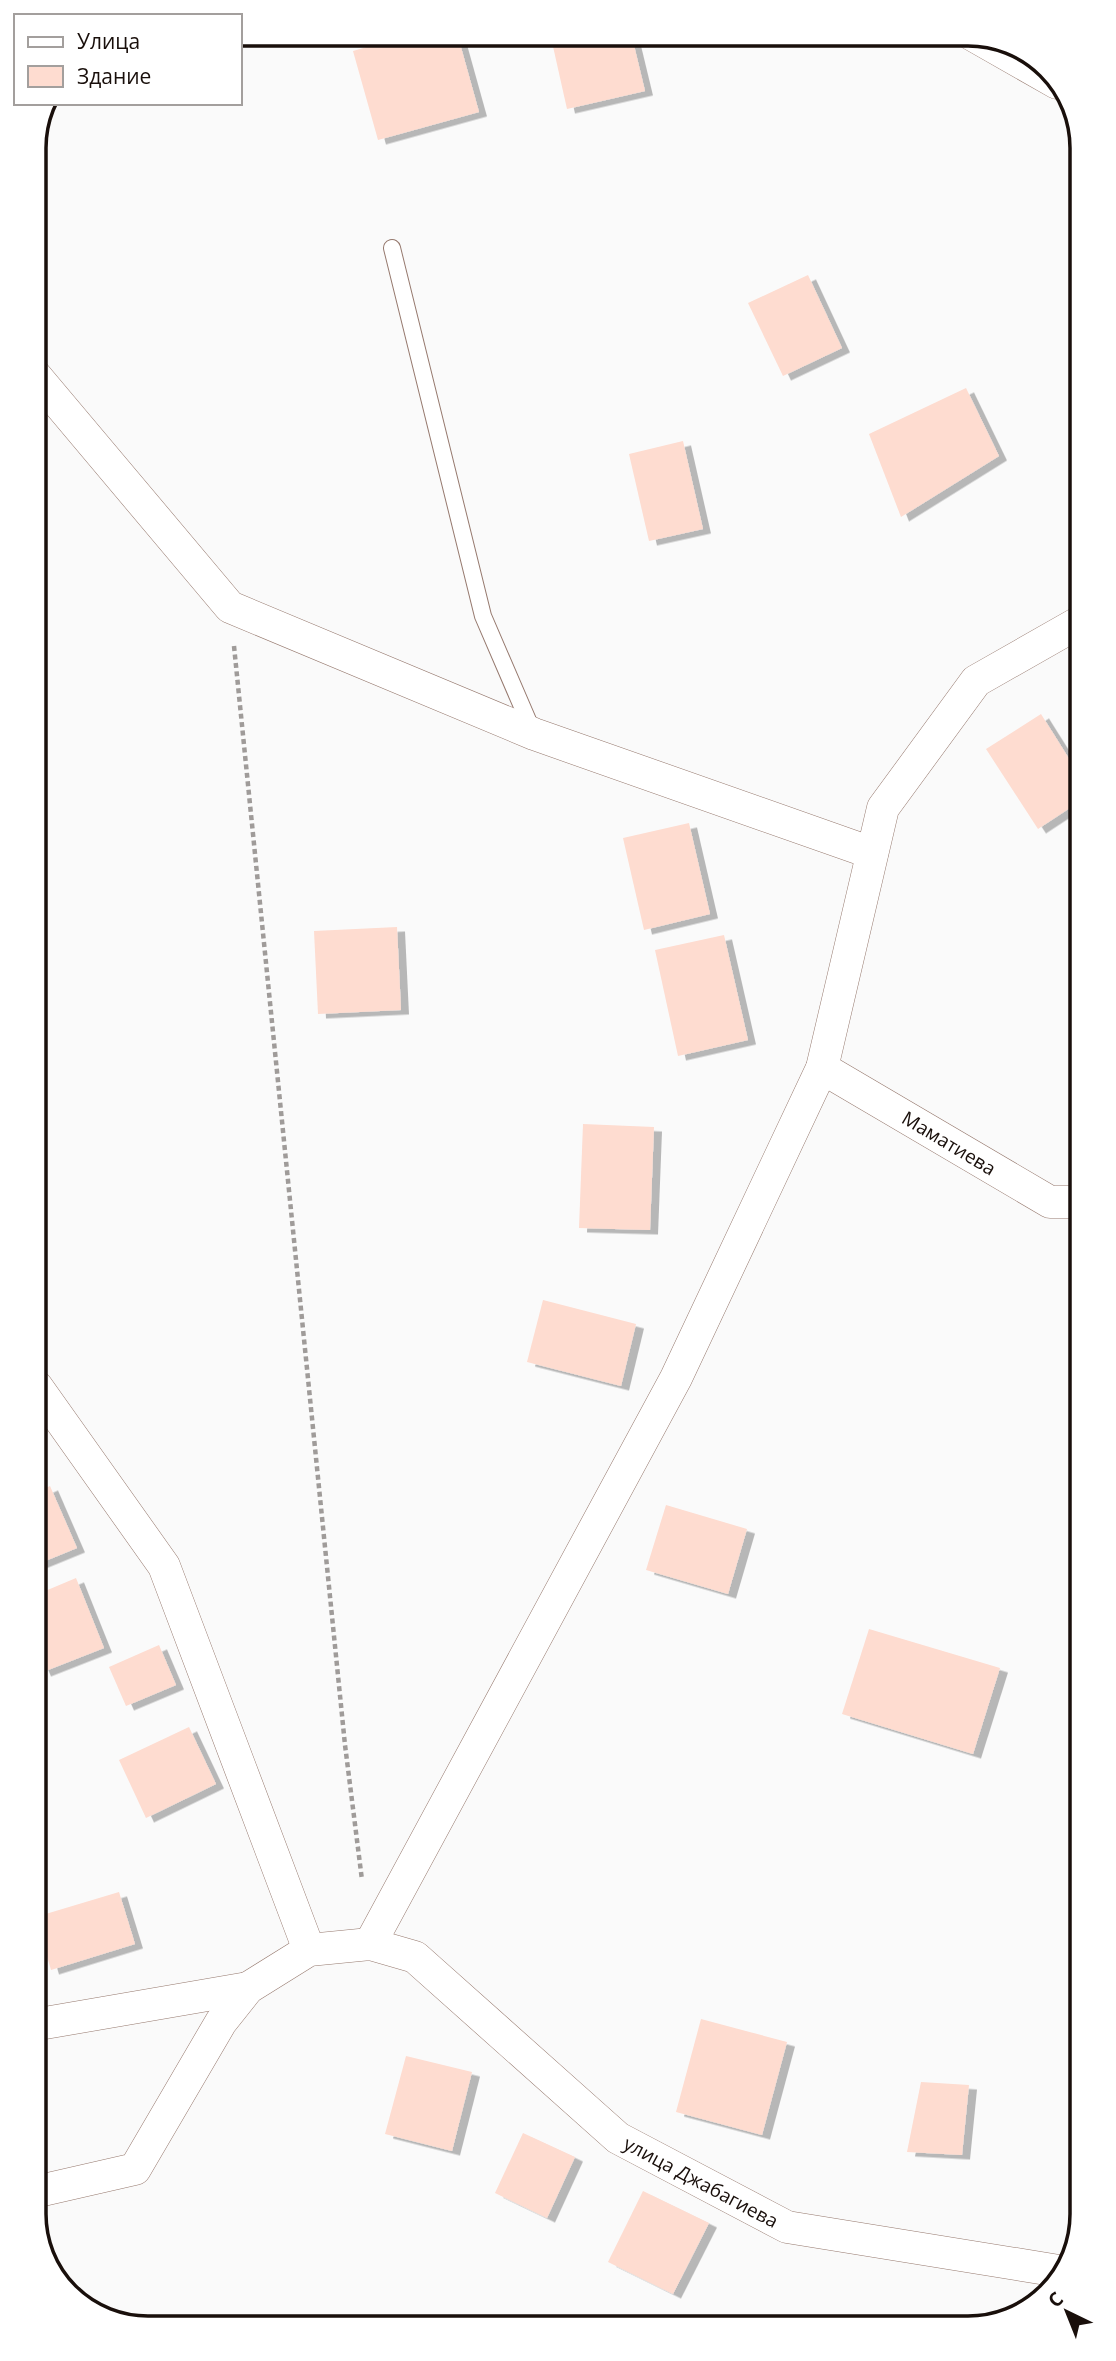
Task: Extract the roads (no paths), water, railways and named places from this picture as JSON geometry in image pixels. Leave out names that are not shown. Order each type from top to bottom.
[{"type":"street","points":[[1001,51],[1036,71]]},
{"type":"street","points":[[46,388],[230,607],[534,734],[872,853]]},
{"type":"street","points":[[370,1944],[676,1378],[822,1068],[883,808],[976,681],[1070,628]]},
{"type":"street","name":"Маматиева","points":[[822,1068],[1050,1202],[1070,1202]]},
{"type":"street","points":[[46,1400],[164,1566],[309,1950]]},
{"type":"street","name":"улица Джабагиева","points":[[248,1988],[309,1950],[370,1944],[415,1957],[618,2138],[787,2227],[1053,2270]]},
{"type":"street","points":[[46,2023],[248,1988]]},
{"type":"street","points":[[46,2189],[135,2169],[221,2022],[248,1988]]},
{"type":"lane","points":[[392,248],[483,616],[534,734]]}]
